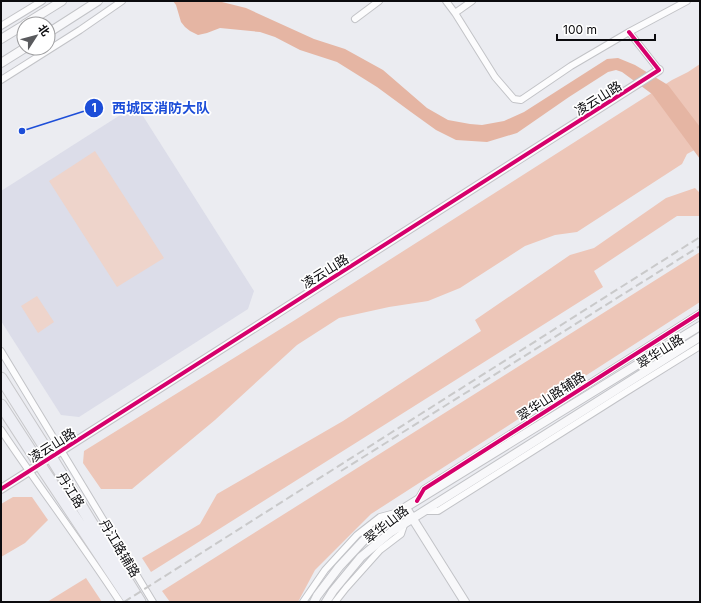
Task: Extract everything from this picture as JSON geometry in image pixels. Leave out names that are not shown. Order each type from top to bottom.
[{"type":"highway","name":"丹江路","points":[[1,378],[140,602]]},
{"type":"highway","name":"丹江路","points":[[1,405],[131,602]]},
{"type":"street","points":[[1,26],[42,1]]},
{"type":"street","points":[[38,16],[62,1]]},
{"type":"street","points":[[56,28],[98,1]]},
{"type":"street","points":[[1,80],[80,30],[122,1]]},
{"type":"street","points":[[355,19],[380,1]]},
{"type":"street","points":[[446,1],[495,77],[514,99],[521,100],[572,66],[629,32],[687,1]]},
{"type":"street","points":[[455,13],[472,1]]},
{"type":"street","points":[[1,39],[16,30]]},
{"type":"street","points":[[629,32],[658,71]]},
{"type":"street","points":[[1,63],[16,54]]},
{"type":"street","name":"凌云山路","points":[[1,489],[658,71]]},
{"type":"street","name":"翠华山路辅路","points":[[417,501],[424,489],[700,313]]},
{"type":"street","name":"翠华山路","points":[[314,602],[339,567],[365,539],[402,510],[700,326]]},
{"type":"street","name":"翠华山路","points":[[326,602],[333,591],[361,557],[391,532],[700,337]]},
{"type":"street","points":[[424,511],[438,511],[700,346]]},
{"type":"street","name":"丹江路辅路","points":[[1,351],[153,602]]},
{"type":"street","points":[[1,430],[120,602]]},
{"type":"street","points":[[304,602],[325,570],[357,535],[380,517],[402,510],[465,602]]},
{"type":"street","points":[[335,602],[380,550],[401,534],[409,520]]},
{"type":"shaded area","points":[[173,1],[218,1],[246,8],[314,39],[345,49],[383,70],[427,108],[448,120],[470,124],[482,125],[504,121],[524,112],[607,59],[618,58],[635,65],[668,85],[700,127],[700,159],[652,94],[622,72],[616,70],[608,72],[517,133],[487,142],[456,140],[436,130],[377,87],[337,62],[300,50],[275,37],[260,32],[220,28],[198,35],[190,31],[181,22],[176,5]]},
{"type":"shaded area","points":[[700,64],[700,147],[687,154],[682,164],[577,232],[555,235],[525,246],[460,288],[428,301],[389,307],[339,318],[297,345],[215,420],[132,489],[101,489],[83,463],[84,451],[295,320],[672,80]]},
{"type":"shaded area","points":[[136,105],[254,291],[248,309],[79,417],[61,415],[1,321],[1,191]]},
{"type":"shaded area","points":[[95,151],[164,258],[117,287],[49,181]]},
{"type":"shaded area","points":[[695,188],[700,193],[700,216],[677,216],[594,271],[603,287],[151,572],[142,558],[200,524],[217,494],[343,421],[481,331],[475,320],[570,255],[594,248],[666,198]]},
{"type":"shaded area","points":[[700,252],[700,302],[371,514],[315,570],[298,602],[170,602],[162,591]]},
{"type":"shaded area","points":[[37,296],[54,322],[38,333],[21,306]]},
{"type":"shaded area","points":[[13,497],[32,497],[48,520],[25,543],[1,557],[1,504]]},
{"type":"shaded area","points":[[86,578],[102,602],[47,602]]},
{"type":"railway","points":[[124,602],[700,237]]},
{"type":"railway","points":[[341,471],[700,246]]},
{"type":"cycle path","points":[[1,489],[659,70],[629,32]]},
{"type":"cycle path","points":[[417,501],[424,489],[700,313]]},
{"type":"place","name":"西城区消防大队","points":[[22,131]]}]
